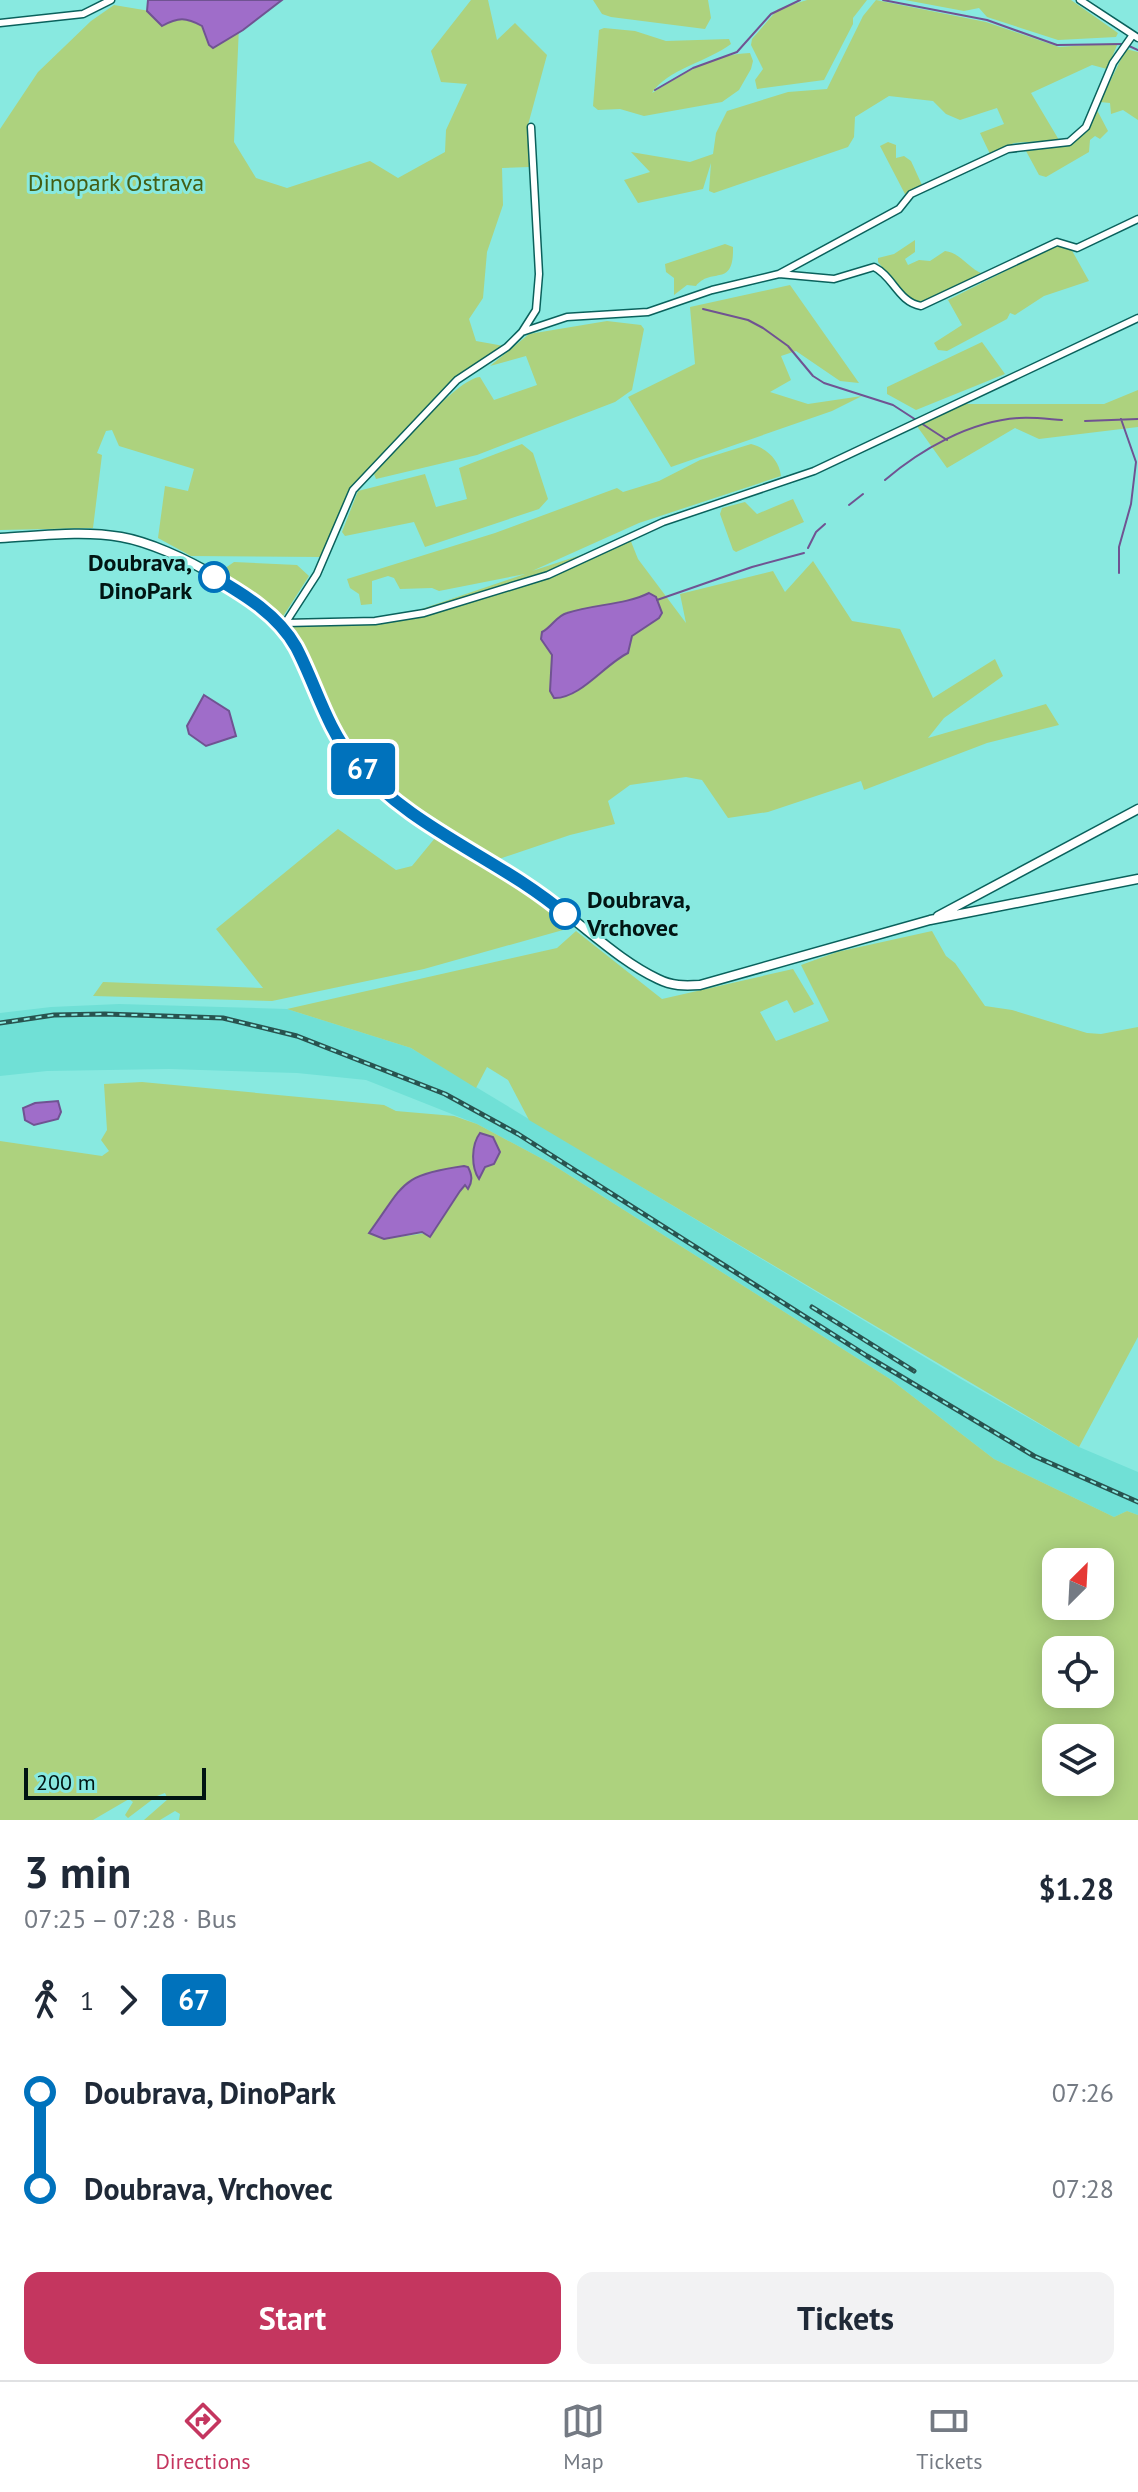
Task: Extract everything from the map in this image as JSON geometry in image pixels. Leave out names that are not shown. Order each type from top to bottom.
[{"type":"street","points":[[0,23],[83,14],[111,0]]},
{"type":"street","points":[[522,332],[567,317],[648,312],[712,290],[779,274],[899,209],[911,194],[1008,149],[1069,142],[1086,127],[1113,63],[1135,37],[1080,0]]},
{"type":"street","points":[[284,625],[317,574],[353,490],[457,380],[507,347],[522,332],[536,310],[539,274],[531,127]]},
{"type":"street","points":[[779,274],[834,279],[874,267],[882,271],[906,301],[921,306],[1057,242],[1077,248],[1138,219]]},
{"type":"street","points":[[284,625],[375,621],[424,613],[548,575],[663,522],[814,471],[1138,318]]},
{"type":"street","points":[[1,538],[121,537],[152,545],[248,597],[284,625],[320,706],[353,760],[399,805],[553,904],[654,977],[677,986],[700,985],[930,920],[1138,879]]},
{"type":"street","points":[[930,920],[1138,809]]},
{"type":"shaded area","points":[[148,0],[282,0],[213,48],[202,26],[196,23],[182,19],[162,26],[147,11]]},
{"type":"shaded area","points":[[649,593],[656,597],[662,613],[632,636],[628,653],[583,687],[564,697],[554,698],[550,691],[552,655],[541,639],[542,632],[567,613]]},
{"type":"shaded area","points":[[204,695],[229,711],[236,736],[206,746],[189,734],[187,726]]},
{"type":"shaded area","points":[[119,1004],[287,1009],[411,1048],[961,1379],[1079,1447],[1138,1472],[1138,1515],[1127,1511],[1114,1517],[994,1459],[890,1379],[550,1163],[477,1124],[366,1080],[297,1073],[169,1069],[47,1071],[0,1076],[0,1013]]},
{"type":"shaded area","points":[[58,1101],[61,1112],[58,1119],[34,1125],[25,1120],[23,1108],[35,1103]]},
{"type":"shaded area","points":[[480,1133],[493,1137],[500,1152],[494,1164],[485,1167],[479,1179],[473,1156]]},
{"type":"shaded area","points":[[464,1166],[470,1173],[470,1186],[468,1189],[465,1185],[460,1191],[430,1237],[422,1232],[384,1239],[369,1233],[406,1184],[427,1173]]},
{"type":"green space","name":"Dinopark Ostrava","points":[[471,0],[488,0],[497,40],[515,23],[547,55],[528,125],[529,167],[502,168],[503,205],[487,252],[483,298],[469,319],[476,341],[504,346],[462,375],[349,489],[321,557],[191,556],[158,538],[165,486],[188,491],[194,469],[119,446],[112,430],[106,431],[97,453],[102,455],[93,528],[0,530],[0,129],[38,72],[91,21],[114,5],[239,26],[234,142],[256,178],[287,188],[370,161],[398,178],[445,152],[446,130],[467,84],[441,82],[431,51]]},
{"type":"green space","points":[[593,0],[708,0],[711,18],[705,29],[611,17],[602,14]]},
{"type":"green space","points":[[807,0],[867,0],[853,18],[853,24],[824,80],[757,89],[755,80],[763,69],[751,45],[752,39],[778,9]]},
{"type":"green space","points":[[876,0],[986,22],[1059,47],[1118,43],[1107,69],[1092,65],[1031,93],[1059,140],[1014,143],[990,154],[980,133],[1004,124],[997,108],[960,120],[946,114],[933,101],[889,96],[855,117],[854,137],[848,147],[714,193],[709,191],[711,163],[703,189],[638,203],[624,180],[650,172],[631,152],[690,162],[713,154],[716,133],[727,111],[788,92],[827,89],[863,16]]},
{"type":"green space","points":[[905,0],[1071,0],[1118,33],[1116,37],[1058,40],[987,17],[979,8],[964,11]]},
{"type":"green space","points":[[599,30],[635,31],[666,41],[729,39],[731,44],[667,78],[652,93],[699,66],[723,57],[750,53],[753,61],[751,69],[739,90],[722,102],[644,116],[620,109],[598,110],[593,106]]},
{"type":"green space","points":[[1126,49],[1138,52],[1138,120],[1123,110],[1111,114],[1110,103],[1100,102]]},
{"type":"green space","points":[[1097,110],[1108,131],[1100,139],[1095,136],[1090,140],[1089,152],[1046,177],[1039,175],[1026,151],[1070,144],[1085,133]]},
{"type":"green space","points":[[888,142],[896,145],[896,158],[904,156],[911,161],[922,185],[906,196],[880,146]]},
{"type":"green space","points":[[915,240],[915,252],[905,259],[908,265],[919,260],[930,261],[945,251],[983,274],[928,301],[917,303],[905,295],[878,262],[878,258],[894,254]]},
{"type":"green space","points":[[725,244],[733,247],[730,268],[726,273],[702,280],[696,286],[687,285],[674,295],[674,278],[666,272],[665,264]]},
{"type":"green space","points":[[1059,244],[1070,247],[1089,281],[1044,296],[947,351],[938,350],[934,343],[962,325],[948,300]]},
{"type":"green space","points":[[790,285],[859,383],[840,381],[796,351],[781,356],[791,380],[770,392],[808,404],[862,396],[832,411],[671,467],[628,397],[695,364],[690,307]]},
{"type":"green space","points":[[607,321],[641,325],[644,329],[632,390],[615,402],[477,455],[376,479],[374,474],[410,435],[441,403],[470,381],[480,377],[494,400],[537,385],[526,356],[490,366],[529,334]]},
{"type":"green space","points":[[982,342],[1005,374],[916,410],[887,394],[887,387]]},
{"type":"green space","points":[[1138,390],[1138,427],[1039,439],[1015,428],[947,468],[914,422],[959,404],[1104,404]]},
{"type":"green space","points":[[522,444],[533,453],[548,499],[539,509],[425,547],[414,522],[345,536],[342,532],[358,491],[425,474],[436,507],[467,499],[459,468]]},
{"type":"green space","points":[[751,444],[771,455],[778,464],[781,476],[639,523],[532,571],[630,539],[638,559],[686,623],[680,594],[773,571],[785,592],[813,561],[852,621],[900,629],[933,698],[995,659],[1003,676],[944,718],[928,738],[1046,704],[1059,725],[987,743],[864,790],[861,781],[768,812],[728,818],[702,780],[686,777],[630,785],[608,801],[615,824],[570,835],[496,860],[389,787],[347,745],[320,699],[290,634],[295,624],[401,616],[525,574],[439,591],[432,588],[400,589],[394,578],[388,576],[372,581],[372,604],[361,605],[359,594],[350,588],[347,579],[495,533],[617,488],[623,492],[659,481],[700,460]]},
{"type":"green space","points":[[793,499],[804,522],[736,552],[733,550],[720,514],[722,508],[745,502],[757,514]]},
{"type":"green space","points":[[234,562],[297,565],[309,576],[282,618],[221,571]]},
{"type":"green space","points":[[338,829],[396,870],[412,866],[435,838],[558,913],[563,930],[424,969],[272,1001],[93,996],[103,982],[263,988],[216,929]]},
{"type":"green space","points":[[576,931],[662,999],[793,969],[814,1004],[794,1013],[787,1000],[760,1012],[776,1041],[829,1021],[801,965],[837,952],[932,931],[946,956],[955,963],[985,1006],[1012,1010],[1087,1033],[1101,1034],[1138,1027],[1138,1337],[1079,1447],[529,1120],[508,1080],[487,1067],[476,1088],[411,1048],[287,1009],[557,948]]},
{"type":"green space","points":[[142,1082],[384,1105],[396,1111],[454,1116],[477,1124],[550,1163],[890,1379],[994,1459],[1114,1517],[1127,1511],[1138,1515],[1138,1820],[179,1820],[180,1814],[175,1811],[160,1820],[144,1820],[168,1799],[165,1793],[128,1818],[125,1815],[133,1802],[129,1799],[93,1820],[0,1820],[0,1141],[102,1156],[109,1151],[101,1140],[107,1130],[104,1084]],"holes":[[[464,1166],[468,1188],[465,1185],[460,1191],[434,1232],[384,1239],[369,1232],[398,1193],[416,1178]]]},
{"type":"waterway","points":[[655,90],[693,68],[737,52],[771,14],[800,0]]},
{"type":"waterway","points":[[883,0],[987,20],[1057,45],[1123,44]]},
{"type":"waterway","points":[[1129,46],[1138,50]]},
{"type":"waterway","points":[[703,309],[748,320],[763,328],[788,346],[813,376],[824,383],[893,405],[947,440]]},
{"type":"waterway","points":[[1119,573],[1119,547],[1131,504],[1136,462],[1121,419]]},
{"type":"waterway","points":[[1085,421],[1138,419]]},
{"type":"waterway","points":[[885,480],[930,448],[964,431],[1001,420],[1062,420]]},
{"type":"waterway","points":[[849,505],[863,494]]},
{"type":"waterway","points":[[808,548],[816,532],[825,524]]},
{"type":"waterway","points":[[657,600],[752,567],[804,553]]},
{"type":"railway","points":[[0,1023],[54,1015],[223,1018],[297,1036],[445,1094],[518,1134],[867,1356],[1034,1456],[1138,1502]]},
{"type":"railway","points":[[812,1307],[914,1371]]},
{"type":"bus line","name":"67","points":[[214,577],[248,597],[282,627],[296,647],[320,706],[353,760],[399,805],[565,914]]},
{"type":"place","name":"Doubrava, DinoPark","points":[[214,577]]},
{"type":"place","name":"Doubrava, Vrchovec","points":[[565,914]]}]
